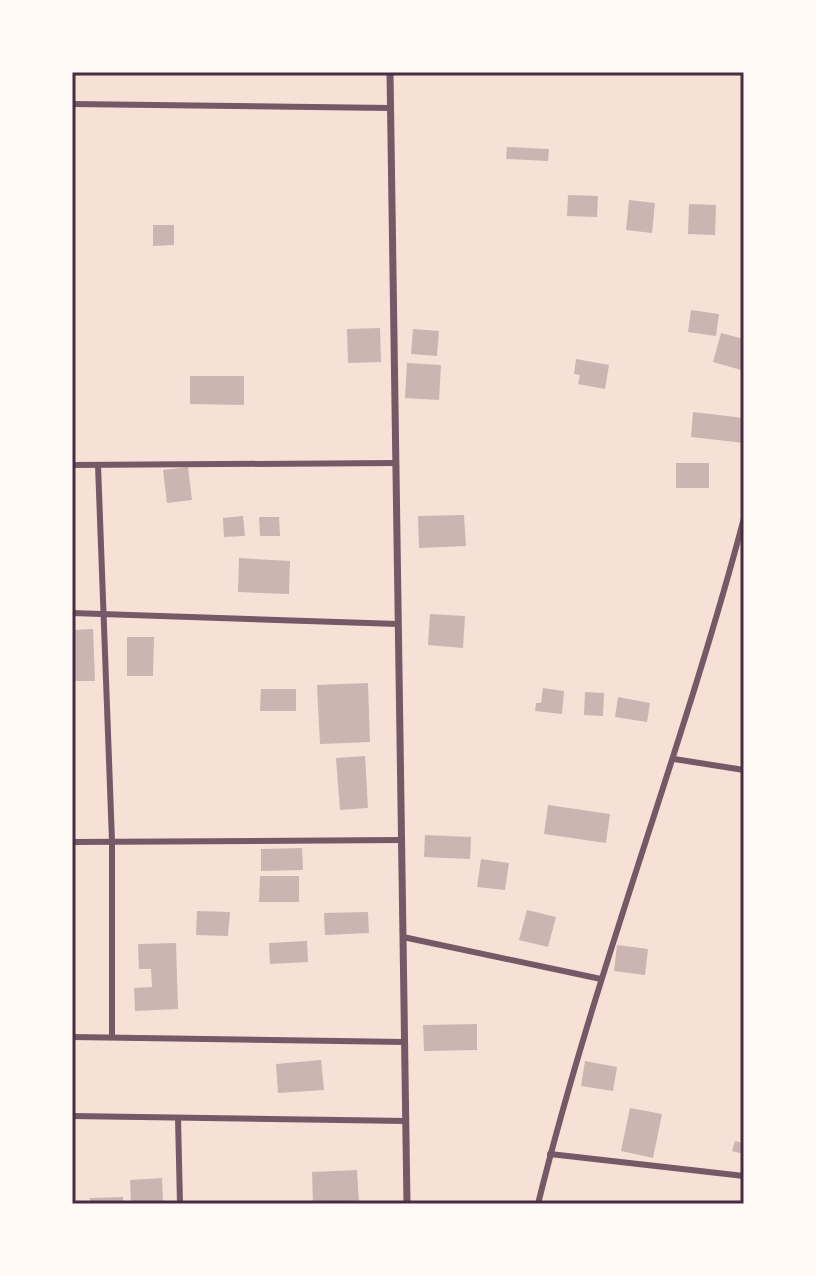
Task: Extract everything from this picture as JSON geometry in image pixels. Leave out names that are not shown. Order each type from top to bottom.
[{"type":"street","points":[[390,72],[407,1204]]},
{"type":"street","points":[[72,104],[390,108]]},
{"type":"street","points":[[72,465],[396,463]]},
{"type":"street","points":[[98,465],[112,841],[112,1037]]},
{"type":"street","points":[[538,1204],[601,979],[674,759],[740,545],[744,518]]},
{"type":"street","points":[[72,613],[398,624]]},
{"type":"street","points":[[674,759],[744,770]]},
{"type":"street","points":[[72,842],[401,840]]},
{"type":"street","points":[[403,937],[601,979]]},
{"type":"street","points":[[72,1037],[404,1042]]},
{"type":"street","points":[[72,1116],[406,1121]]},
{"type":"street","points":[[178,1118],[180,1204]]},
{"type":"street","points":[[550,1154],[744,1176]]},
{"type":"building","points":[[507,147],[549,149],[548,161],[506,159]]},
{"type":"building","points":[[568,195],[598,196],[597,217],[567,216]]},
{"type":"building","points":[[629,200],[655,203],[652,233],[626,230]]},
{"type":"building","points":[[689,204],[716,205],[715,235],[688,234]]},
{"type":"building","points":[[153,225],[174,225],[174,245],[153,246]]},
{"type":"building","points":[[691,310],[719,314],[716,336],[688,332]]},
{"type":"building","points":[[380,328],[381,362],[348,363],[347,329]]},
{"type":"building","points":[[413,329],[439,331],[437,356],[411,354]]},
{"type":"building","points":[[721,333],[744,339],[741,370],[713,362]]},
{"type":"building","points":[[576,359],[609,365],[605,389],[578,384],[580,375],[574,374]]},
{"type":"building","points":[[407,363],[441,365],[439,400],[405,398]]},
{"type":"building","points":[[190,376],[244,376],[244,405],[190,404]]},
{"type":"building","points":[[693,412],[744,418],[744,443],[691,437]]},
{"type":"building","points":[[676,463],[709,463],[709,488],[676,488]]},
{"type":"building","points":[[188,467],[192,500],[167,503],[163,470]]},
{"type":"building","points":[[464,515],[466,546],[419,548],[418,516]]},
{"type":"building","points":[[243,516],[245,536],[224,537],[223,518]]},
{"type":"building","points":[[259,517],[279,517],[280,536],[260,536]]},
{"type":"building","points":[[239,558],[290,561],[289,594],[238,592]]},
{"type":"building","points":[[430,614],[465,616],[463,648],[428,645]]},
{"type":"building","points":[[93,629],[95,681],[74,681],[72,630]]},
{"type":"building","points":[[127,637],[154,637],[153,676],[127,676]]},
{"type":"building","points":[[368,683],[370,742],[320,744],[317,685]]},
{"type":"building","points":[[543,688],[564,691],[562,714],[535,711],[536,703],[541,703]]},
{"type":"building","points":[[261,689],[296,689],[296,711],[260,711]]},
{"type":"building","points":[[585,692],[604,693],[603,716],[584,715]]},
{"type":"building","points":[[618,697],[650,703],[647,722],[615,717]]},
{"type":"building","points":[[365,756],[368,808],[340,810],[336,758]]},
{"type":"building","points":[[548,805],[610,814],[606,843],[544,834]]},
{"type":"building","points":[[425,835],[471,837],[470,859],[424,857]]},
{"type":"building","points":[[302,848],[303,870],[261,871],[261,849]]},
{"type":"building","points":[[481,859],[509,863],[505,890],[477,887]]},
{"type":"building","points":[[260,876],[299,876],[299,902],[259,902]]},
{"type":"building","points":[[527,910],[556,917],[548,947],[519,940]]},
{"type":"building","points":[[197,911],[230,912],[228,936],[196,935]]},
{"type":"building","points":[[368,912],[369,933],[325,935],[324,913]]},
{"type":"building","points":[[307,941],[308,962],[270,964],[269,943]]},
{"type":"building","points":[[176,943],[178,1009],[135,1011],[134,988],[152,987],[151,969],[139,969],[138,944]]},
{"type":"building","points":[[617,945],[648,949],[645,975],[614,971]]},
{"type":"building","points":[[477,1024],[477,1050],[424,1051],[423,1025]]},
{"type":"building","points":[[321,1060],[324,1090],[278,1093],[276,1064]]},
{"type":"building","points":[[585,1061],[617,1067],[613,1091],[581,1086]]},
{"type":"building","points":[[630,1108],[662,1114],[653,1158],[621,1151]]},
{"type":"building","points":[[735,1141],[744,1143],[744,1154],[732,1151]]},
{"type":"building","points":[[357,1170],[359,1203],[313,1204],[312,1172]]},
{"type":"building","points":[[162,1178],[163,1202],[131,1204],[130,1180]]},
{"type":"building","points":[[123,1197],[123,1204],[90,1204],[90,1198]]}]
